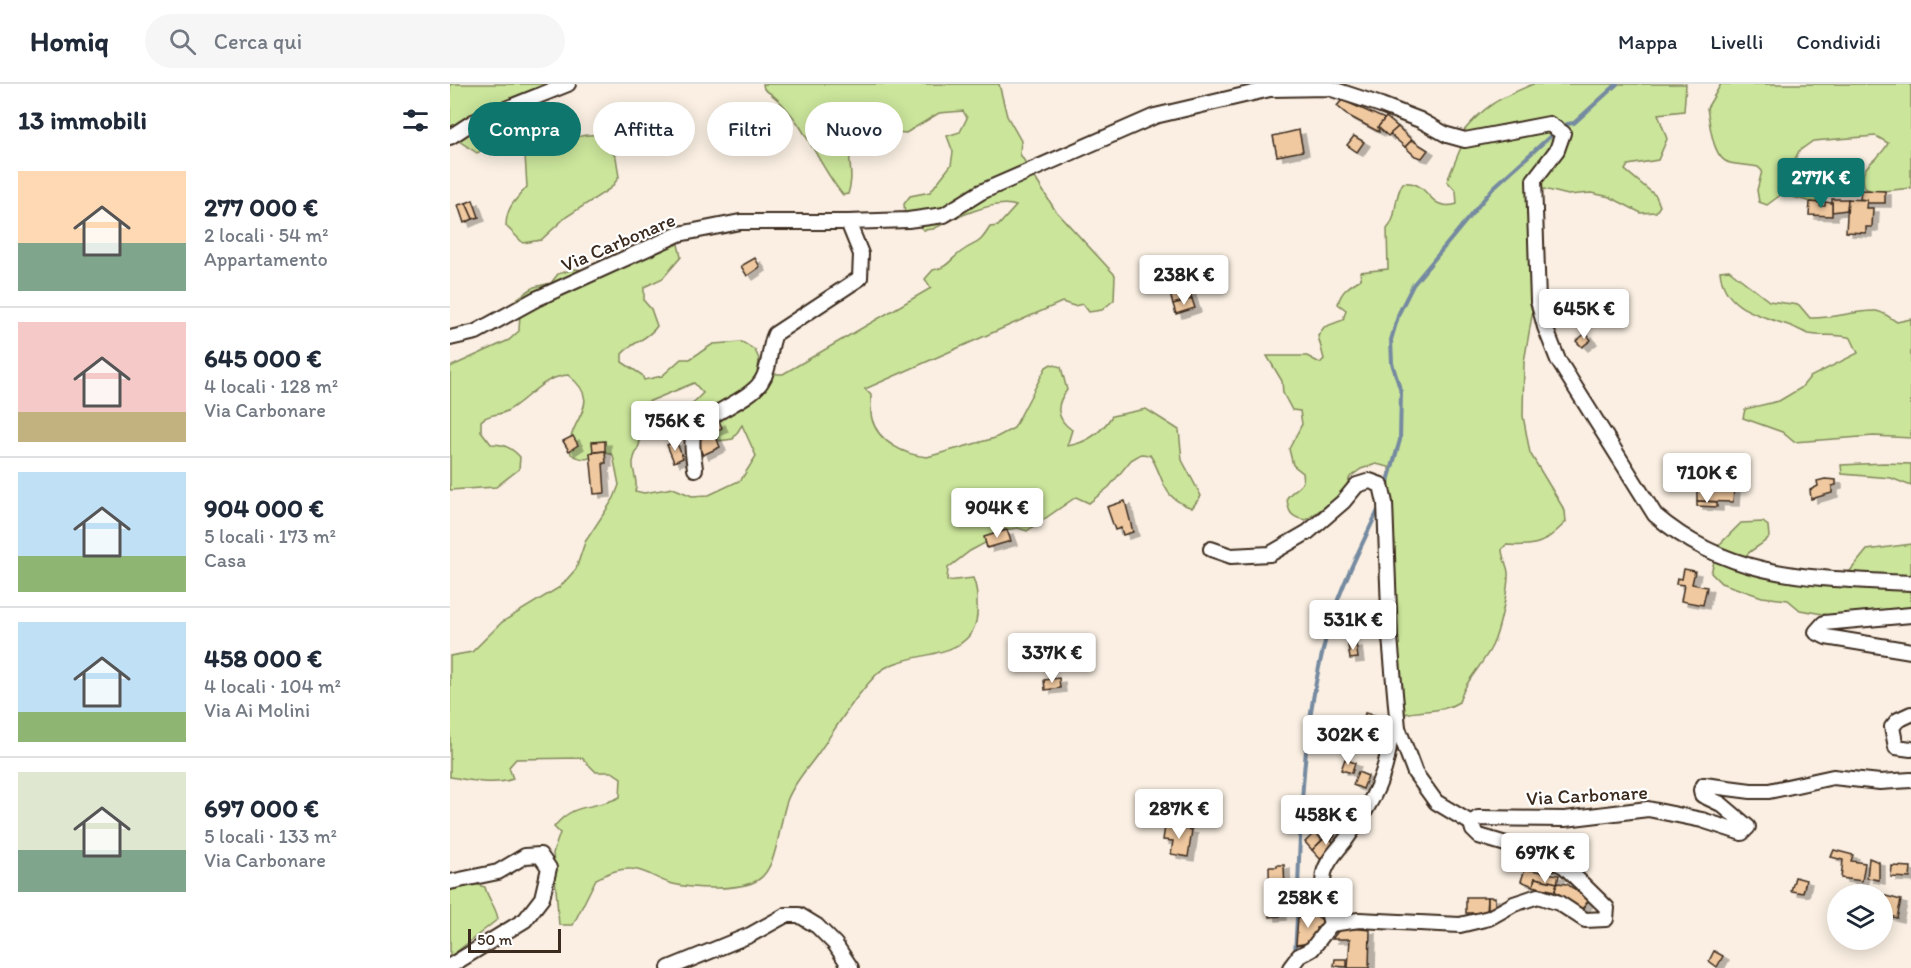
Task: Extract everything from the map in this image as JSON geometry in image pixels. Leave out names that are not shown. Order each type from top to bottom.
[{"type":"street","points":[[450,137],[473,122],[568,84]]},
{"type":"street","name":"Via Carbonare","points":[[450,338],[476,332],[568,284],[679,234],[740,222],[908,220],[944,214],[981,192],[1155,116],[1270,89],[1329,88],[1381,105],[1420,120],[1447,135],[1465,140],[1549,124],[1563,134],[1557,150],[1534,180],[1538,301],[1545,327],[1558,360],[1655,515],[1678,535],[1715,554],[1769,572],[1837,581],[1911,584]]},
{"type":"street","points":[[695,469],[693,437],[697,428],[741,400],[761,382],[767,371],[770,345],[775,334],[860,278],[861,254],[848,222]]},
{"type":"street","points":[[1211,549],[1232,556],[1270,554],[1308,532],[1343,502],[1358,485],[1370,481],[1381,485],[1385,503],[1390,637],[1398,728],[1415,773],[1436,802],[1471,823],[1479,836],[1533,852],[1564,866],[1607,908],[1606,919],[1585,920],[1559,903],[1538,896],[1514,904],[1489,918],[1460,925],[1359,920],[1331,924],[1312,949],[1299,956],[1290,968]]},
{"type":"street","points":[[1911,615],[1824,623],[1816,632],[1826,638],[1911,651]]},
{"type":"street","points":[[1911,714],[1898,720],[1892,727],[1896,747],[1911,749]]},
{"type":"street","points":[[1331,924],[1323,895],[1324,872],[1330,859],[1371,803],[1384,769],[1390,742],[1390,727],[1393,725],[1398,728]]},
{"type":"street","name":"Via Carbonare","points":[[1471,823],[1478,818],[1565,819],[1648,809],[1702,820],[1742,832],[1748,826],[1721,804],[1702,795],[1701,790],[1704,785],[1769,791],[1833,777],[1880,782],[1911,780]]},
{"type":"street","points":[[450,882],[498,872],[525,856],[540,855],[549,868],[542,898],[525,920],[450,966]]},
{"type":"street","points":[[669,968],[750,935],[786,915],[799,915],[817,926],[835,944],[851,968]]},
{"type":"green space","points":[[450,84],[565,84],[539,94],[543,102],[468,102],[468,147],[450,135]]},
{"type":"green space","points":[[763,84],[999,84],[1007,116],[1021,141],[1020,154],[1055,210],[1115,275],[1114,300],[1102,310],[1089,312],[1083,304],[1074,306],[1062,302],[865,389],[871,395],[871,416],[875,427],[886,441],[902,450],[927,457],[995,438],[1014,428],[1046,367],[1051,364],[1061,367],[1067,390],[1060,401],[1059,412],[1063,421],[1072,430],[1067,446],[1093,436],[1112,416],[1146,409],[1179,430],[1182,460],[1201,496],[1192,508],[1181,503],[1168,493],[1150,455],[1141,454],[1131,460],[1109,487],[1089,503],[1076,497],[1027,531],[1018,528],[996,531],[987,542],[970,551],[948,568],[947,581],[973,578],[975,585],[977,605],[975,625],[967,638],[954,647],[888,666],[868,684],[793,789],[784,810],[774,855],[765,874],[750,884],[704,888],[673,884],[636,870],[618,870],[596,879],[573,925],[559,925],[553,853],[560,833],[554,827],[569,813],[620,797],[621,778],[612,772],[596,772],[582,758],[516,759],[509,767],[513,779],[505,781],[482,782],[450,777],[450,656],[472,652],[502,622],[560,587],[576,569],[585,542],[614,498],[619,485],[613,455],[603,451],[591,458],[583,459],[571,454],[570,442],[582,413],[584,396],[579,386],[568,375],[550,380],[507,411],[481,421],[481,431],[491,444],[507,447],[520,457],[519,469],[496,487],[450,490],[450,367],[509,340],[519,331],[520,313],[515,300],[534,287],[551,283],[558,274],[574,269],[600,271],[677,240],[681,257],[663,278],[644,287],[644,301],[651,309],[657,326],[650,334],[622,354],[622,362],[642,375],[644,380],[662,376],[681,359],[690,359],[713,344],[742,342],[755,350],[759,359],[758,369],[764,374],[783,374],[931,288],[925,279],[933,270],[945,266],[961,252],[979,241],[990,227],[998,226],[1016,206],[1007,204],[986,207],[933,229],[924,230],[905,216],[904,204],[910,196],[930,192],[951,165],[953,152],[947,136],[960,132],[967,118],[963,111],[939,113],[906,133],[903,133],[903,102],[805,102],[805,135],[793,117],[793,102],[780,102],[764,89]],"holes":[[[694,383],[703,393],[691,405],[695,413],[713,408],[720,412],[713,429],[719,441],[733,439],[742,425],[756,456],[741,480],[709,495],[692,496],[673,488],[644,493],[635,491],[633,462],[640,437],[640,433],[632,426],[635,411],[643,404]]]},
{"type":"green space","points":[[1533,84],[1686,84],[1684,111],[1658,114],[1667,139],[1658,160],[1628,165],[1625,170],[1656,196],[1660,206],[1656,212],[1641,213],[1610,197],[1591,193],[1568,195],[1544,189],[1528,196],[1535,247],[1534,304],[1524,362],[1523,416],[1530,453],[1565,511],[1566,522],[1552,535],[1539,542],[1506,545],[1502,549],[1508,579],[1498,631],[1492,646],[1465,687],[1459,702],[1439,709],[1405,714],[1399,681],[1399,659],[1389,562],[1395,543],[1387,505],[1390,489],[1389,467],[1376,464],[1361,469],[1350,477],[1344,493],[1306,520],[1294,516],[1289,511],[1287,498],[1303,482],[1303,473],[1293,465],[1289,449],[1302,424],[1300,411],[1292,410],[1283,393],[1282,381],[1267,356],[1307,356],[1320,363],[1324,359],[1318,336],[1324,327],[1343,320],[1346,310],[1338,304],[1343,292],[1361,279],[1360,272],[1388,269],[1387,229],[1393,219],[1403,183],[1419,186],[1440,204],[1447,206],[1457,204],[1456,191],[1447,181],[1462,145],[1461,134],[1493,103]]},
{"type":"green space","points":[[1721,84],[1911,84],[1911,188],[1874,192],[1865,188],[1863,180],[1866,168],[1888,143],[1876,136],[1813,141],[1799,151],[1794,161],[1798,167],[1806,166],[1817,177],[1821,196],[1815,203],[1782,194],[1767,205],[1759,202],[1757,190],[1762,171],[1758,167],[1724,160],[1719,155],[1713,140],[1707,108]]},
{"type":"green space","points":[[593,135],[593,156],[616,157],[619,177],[611,188],[566,217],[541,240],[523,243],[506,226],[506,220],[509,209],[527,187],[525,156],[581,156],[581,136]]},
{"type":"green space","points":[[818,156],[850,156],[851,175],[848,194],[843,195]]},
{"type":"green space","points":[[1729,270],[1769,301],[1799,305],[1810,318],[1876,311],[1897,322],[1911,319],[1911,438],[1874,436],[1794,442],[1782,432],[1743,418],[1745,409],[1779,401],[1801,388],[1810,377],[1858,353],[1851,338],[1809,334],[1744,308],[1728,294],[1723,284],[1720,271]]},
{"type":"green space","points":[[1911,464],[1911,486],[1891,478],[1842,474],[1841,465]]},
{"type":"green space","points":[[1763,522],[1768,526],[1769,537],[1744,558],[1748,571],[1841,573],[1850,571],[1867,550],[1911,544],[1911,613],[1845,618],[1800,610],[1788,600],[1762,597],[1721,583],[1711,573],[1718,546],[1741,523]]},
{"type":"green space","points":[[450,883],[471,883],[485,887],[498,919],[450,957]]},
{"type":"building","points":[[1342,100],[1385,119],[1378,127],[1379,132],[1349,116],[1337,106]]},
{"type":"building","points":[[1386,117],[1398,127],[1388,136],[1378,127]]},
{"type":"building","points":[[1398,127],[1412,140],[1405,147],[1390,134]]},
{"type":"building","points":[[1299,130],[1303,151],[1277,156],[1273,136]]},
{"type":"building","points":[[1354,136],[1364,142],[1357,152],[1347,145]]},
{"type":"building","points":[[1412,140],[1428,150],[1422,158],[1415,156],[1405,147]]},
{"type":"building","points":[[1861,190],[1885,191],[1885,203],[1866,203],[1867,200],[1860,199]]},
{"type":"building","points":[[1832,199],[1848,199],[1847,210],[1832,212]]},
{"type":"building","points":[[1848,199],[1867,200],[1866,208],[1873,208],[1872,227],[1866,227],[1866,233],[1846,232]]},
{"type":"building","points":[[473,200],[479,217],[473,219],[466,203]]},
{"type":"building","points":[[1810,202],[1820,203],[1820,206],[1825,206],[1825,202],[1832,203],[1832,216],[1809,215]]},
{"type":"building","points":[[466,203],[473,219],[464,223],[458,205]]},
{"type":"building","points":[[755,258],[760,267],[747,276],[741,266]]},
{"type":"building","points":[[1187,281],[1192,299],[1173,304],[1168,287]]},
{"type":"building","points":[[1192,299],[1195,308],[1176,314],[1173,304]]},
{"type":"building","points":[[1586,333],[1591,340],[1582,347],[1576,341]]},
{"type":"building","points":[[719,421],[722,428],[714,432],[720,447],[703,455],[696,441],[702,438],[698,431]]},
{"type":"building","points":[[573,436],[578,445],[569,451],[563,441]]},
{"type":"building","points":[[605,441],[605,451],[593,452],[592,442]]},
{"type":"building","points":[[676,441],[683,458],[674,462],[667,445]]},
{"type":"building","points":[[605,451],[606,463],[603,463],[605,493],[594,494],[590,453]]},
{"type":"building","points":[[1836,480],[1836,485],[1832,486],[1832,493],[1811,499],[1810,490],[1818,486],[1817,481]]},
{"type":"building","points":[[1697,487],[1734,489],[1733,502],[1697,501]]},
{"type":"building","points":[[1125,501],[1133,532],[1123,535],[1121,528],[1115,530],[1107,507]]},
{"type":"building","points":[[1697,501],[1717,502],[1717,507],[1697,506]]},
{"type":"building","points":[[1007,530],[1011,541],[987,548],[984,537]]},
{"type":"building","points":[[1684,569],[1695,571],[1692,584],[1707,587],[1703,605],[1681,601],[1684,585],[1676,584],[1677,578],[1682,579]]},
{"type":"building","points":[[1356,643],[1358,658],[1350,659],[1348,645]]},
{"type":"building","points":[[1059,678],[1060,688],[1045,690],[1044,680]]},
{"type":"building","points":[[1365,713],[1375,715],[1371,734],[1361,732]]},
{"type":"building","points":[[1345,759],[1355,763],[1352,773],[1341,770]]},
{"type":"building","points":[[1358,772],[1368,776],[1363,789],[1353,785]]},
{"type":"building","points":[[1323,815],[1336,829],[1333,833],[1329,829],[1325,833],[1315,822]]},
{"type":"building","points":[[1165,826],[1192,830],[1188,857],[1171,854],[1173,841],[1163,840]]},
{"type":"building","points":[[1329,829],[1335,836],[1331,840],[1338,847],[1322,861],[1312,850],[1327,836],[1325,833]]},
{"type":"building","points":[[1315,832],[1322,840],[1312,850],[1305,842]]},
{"type":"building","points":[[1834,850],[1853,855],[1851,861],[1865,863],[1862,881],[1841,878],[1843,860],[1831,857]]},
{"type":"building","points":[[1869,858],[1879,862],[1879,880],[1867,878]]},
{"type":"building","points":[[1277,865],[1284,865],[1285,890],[1293,890],[1293,911],[1280,911],[1280,916],[1270,917],[1269,867],[1277,867]]},
{"type":"building","points":[[1892,866],[1911,867],[1910,878],[1891,877]]},
{"type":"building","points":[[1525,869],[1559,875],[1557,883],[1535,878],[1533,886],[1521,881]]},
{"type":"building","points":[[1795,877],[1806,880],[1803,893],[1791,891]]},
{"type":"building","points":[[1535,878],[1557,883],[1555,891],[1533,886]]},
{"type":"building","points":[[1291,883],[1300,884],[1299,905],[1293,905]]},
{"type":"building","points":[[1557,883],[1567,884],[1589,900],[1582,909],[1555,891]]},
{"type":"building","points":[[1466,897],[1488,897],[1487,913],[1466,913]]},
{"type":"building","points":[[1488,897],[1495,897],[1495,912],[1488,912]]},
{"type":"building","points":[[1893,898],[1901,900],[1897,918],[1893,917]]},
{"type":"building","points":[[1315,915],[1322,920],[1324,927],[1316,928],[1318,938],[1310,943],[1296,945],[1298,918]]},
{"type":"building","points":[[1350,928],[1370,930],[1369,968],[1348,968],[1350,939],[1332,939],[1339,930]]},
{"type":"building","points":[[1714,951],[1723,956],[1717,967],[1709,961]]},
{"type":"building","points":[[1335,959],[1347,959],[1347,967],[1334,966]]},
{"type":"waterway","points":[[1567,124],[1574,123],[1617,84]]},
{"type":"waterway","points":[[1386,488],[1400,440],[1401,392],[1392,363],[1391,340],[1399,313],[1413,285],[1494,187],[1556,131]]},
{"type":"waterway","points":[[1298,888],[1306,752],[1322,653],[1341,591],[1380,506]]},
{"type":"waterway","points":[[1295,954],[1298,901]]}]
